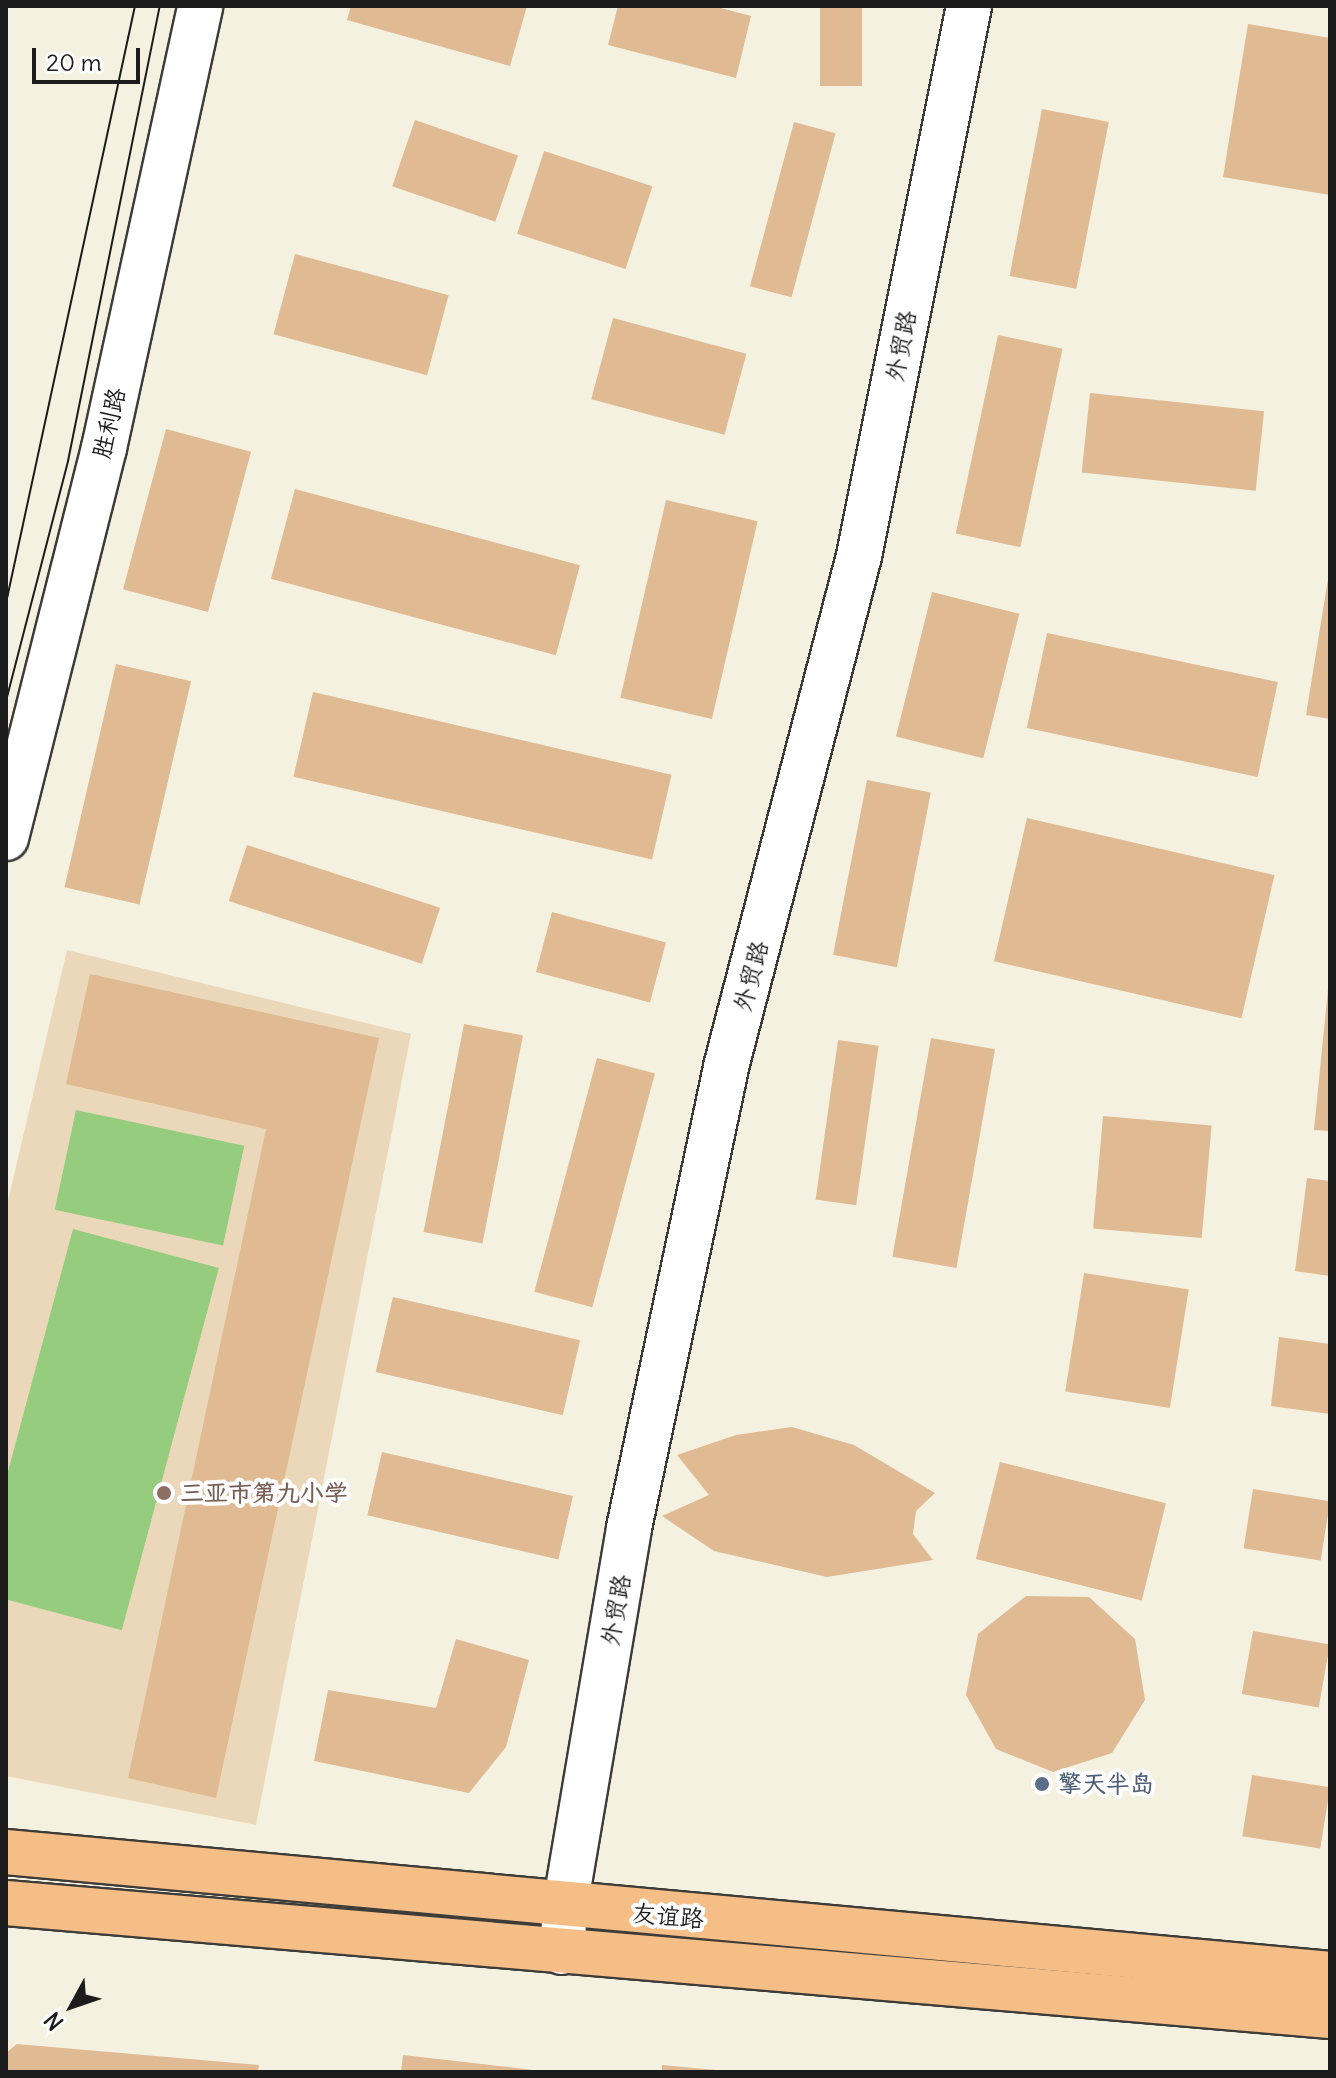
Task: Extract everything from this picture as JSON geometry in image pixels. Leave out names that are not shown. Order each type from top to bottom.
[{"type":"main road","name":"友谊路","points":[[6,1852],[565,1907],[1330,1974]]},
{"type":"main road","name":"友谊路","points":[[6,1903],[1330,2016]]},
{"type":"street","name":"胜利路","points":[[6,838],[104,448],[200,6]]},
{"type":"street","name":"外贸路","points":[[562,1952],[565,1907],[629,1528],[726,1067],[859,556],[969,6]]},
{"type":"shaded area","name":"三亚市第九小学","points":[[67,950],[411,1034],[256,1825],[6,1776],[6,1209]]},
{"type":"green space","points":[[76,1110],[244,1146],[223,1246],[55,1210]]},
{"type":"green space","points":[[73,1229],[219,1268],[122,1630],[6,1599],[6,1479]]},
{"type":"building","points":[[351,6],[527,6],[510,66],[347,20]]},
{"type":"building","points":[[618,6],[713,6],[751,16],[736,78],[608,45]]},
{"type":"building","points":[[820,6],[862,6],[862,86],[820,86]]},
{"type":"building","points":[[1248,24],[1330,38],[1330,195],[1223,177]]},
{"type":"building","points":[[1042,109],[1109,122],[1076,289],[1010,276]]},
{"type":"building","points":[[415,120],[518,155],[495,222],[392,186]]},
{"type":"building","points":[[794,122],[836,133],[792,297],[750,286]]},
{"type":"building","points":[[544,151],[652,186],[626,269],[517,234]]},
{"type":"building","points":[[295,254],[449,295],[427,375],[274,334]]},
{"type":"building","points":[[613,318],[746,354],[725,435],[591,399]]},
{"type":"building","points":[[998,335],[1063,349],[1020,547],[956,534]]},
{"type":"building","points":[[1090,393],[1264,411],[1256,491],[1082,473]]},
{"type":"building","points":[[166,429],[251,452],[208,612],[123,589]]},
{"type":"building","points":[[295,489],[580,565],[556,655],[271,579]]},
{"type":"building","points":[[666,500],[758,521],[712,719],[620,698]]},
{"type":"building","points":[[1330,580],[1330,719],[1306,715]]},
{"type":"building","points":[[932,592],[1019,614],[983,758],[896,737]]},
{"type":"building","points":[[1047,633],[1278,682],[1258,777],[1027,728]]},
{"type":"building","points":[[116,664],[191,681],[140,904],[64,887]]},
{"type":"building","points":[[313,692],[672,775],[652,860],[293,777]]},
{"type":"building","points":[[867,780],[931,792],[897,967],[833,955]]},
{"type":"building","points":[[1027,818],[1274,875],[1241,1018],[994,961]]},
{"type":"building","points":[[247,845],[440,908],[422,964],[229,901]]},
{"type":"building","points":[[552,912],[666,943],[650,1002],[536,972]]},
{"type":"building","points":[[90,974],[379,1038],[216,1798],[128,1778],[266,1129],[66,1084]]},
{"type":"building","points":[[1330,989],[1330,1131],[1314,1130]]},
{"type":"building","points":[[464,1024],[523,1035],[482,1244],[424,1232]]},
{"type":"building","points":[[931,1038],[995,1049],[956,1268],[892,1257]]},
{"type":"building","points":[[838,1040],[879,1046],[856,1205],[816,1199]]},
{"type":"building","points":[[597,1058],[655,1074],[592,1307],[534,1292]]},
{"type":"building","points":[[1103,1116],[1212,1125],[1202,1238],[1093,1229]]},
{"type":"building","points":[[1307,1178],[1330,1181],[1330,1276],[1295,1271]]},
{"type":"building","points":[[1084,1273],[1189,1290],[1170,1408],[1065,1392]]},
{"type":"building","points":[[393,1297],[580,1340],[563,1415],[376,1372]]},
{"type":"building","points":[[1279,1337],[1330,1344],[1330,1414],[1271,1406]]},
{"type":"building","points":[[792,1427],[854,1445],[935,1493],[916,1511],[913,1534],[933,1560],[827,1577],[714,1551],[662,1516],[709,1495],[677,1455],[736,1435]]},
{"type":"building","points":[[382,1452],[573,1496],[558,1559],[367,1515]]},
{"type":"building","points":[[1000,1462],[1166,1503],[1142,1600],[976,1559]]},
{"type":"building","points":[[1253,1489],[1330,1501],[1321,1560],[1244,1548]]},
{"type":"building","points":[[1026,1596],[1089,1597],[1135,1639],[1145,1700],[1112,1753],[1053,1772],[996,1749],[966,1695],[978,1634]]},
{"type":"building","points":[[1253,1631],[1330,1645],[1319,1708],[1242,1694]]},
{"type":"building","points":[[456,1639],[529,1660],[506,1747],[469,1793],[314,1761],[328,1690],[436,1708]]},
{"type":"building","points":[[1252,1775],[1330,1787],[1320,1849],[1242,1836]]},
{"type":"building","points":[[17,2044],[259,2065],[258,2072],[6,2072],[6,2053]]},
{"type":"building","points":[[403,2055],[533,2070],[533,2072],[401,2072]]},
{"type":"building","points":[[662,2065],[716,2070],[716,2072],[662,2072]]},
{"type":"tram line","points":[[6,603],[135,6]]},
{"type":"tram line","points":[[6,701],[68,461],[160,6]]},
{"type":"place","name":"三亚市第九小学","points":[[164,1493]]},
{"type":"place","name":"擎天半岛","points":[[1042,1784]]}]
